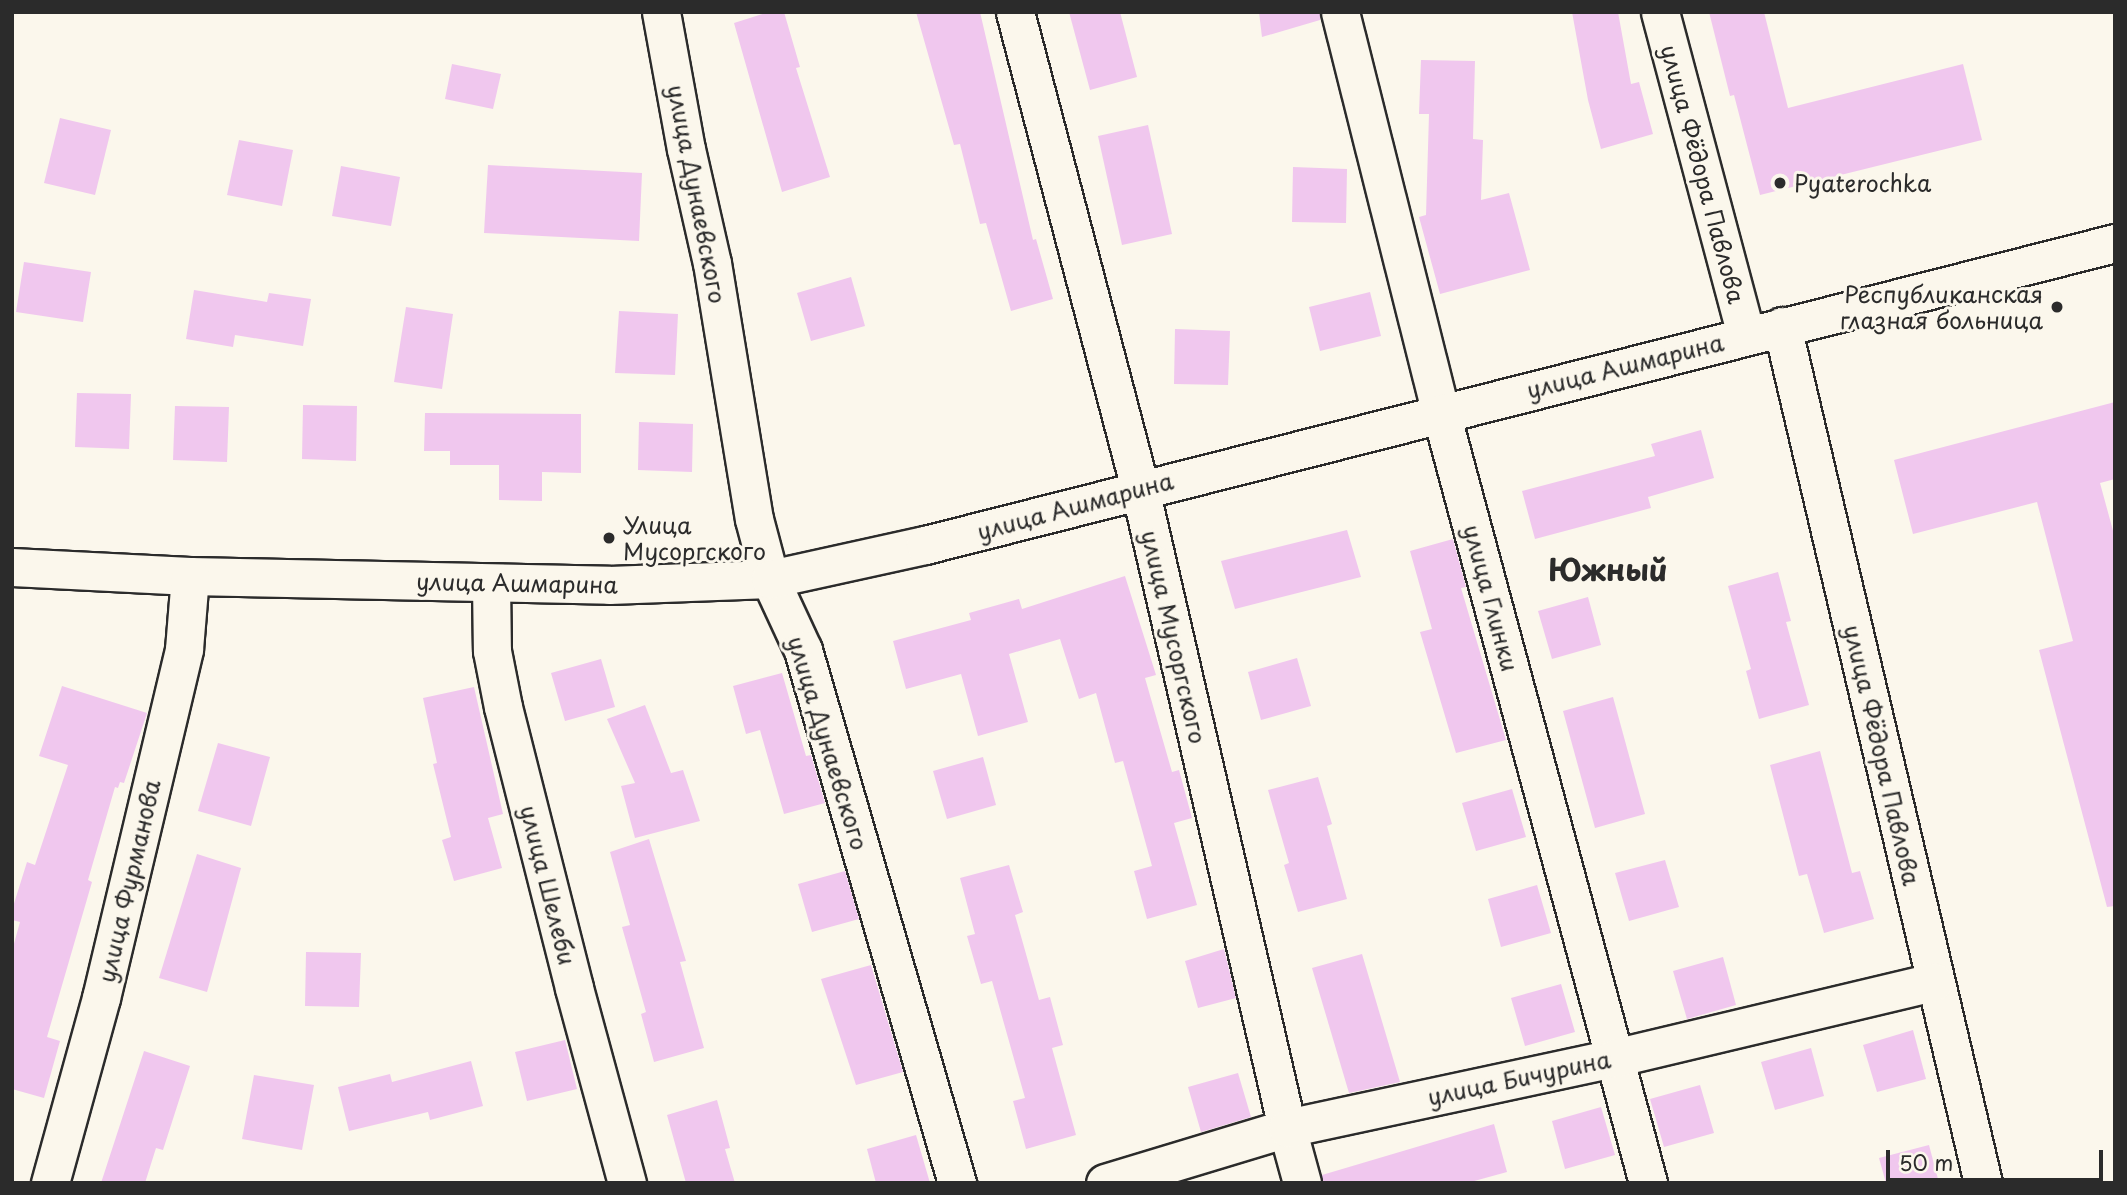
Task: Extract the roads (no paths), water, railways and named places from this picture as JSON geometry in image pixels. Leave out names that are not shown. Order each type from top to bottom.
[{"type":"street","name":"улица Дунаевского","points":[[662,12],[686,149],[712,263],[754,519],[770,579],[803,650],[957,1183]]},
{"type":"street","name":"улица Мусоргского","points":[[1014,12],[1140,489],[1287,1128],[1302,1183]]},
{"type":"street","name":"улица Глинки","points":[[1340,12],[1441,413],[1648,1183]]},
{"type":"street","name":"улица Фёдора Павлова","points":[[1660,12],[1746,336]]},
{"type":"street","name":"улица Ашмарина","points":[[12,568],[190,576],[621,585],[770,579],[925,545],[2115,243]]},
{"type":"street","name":"улица Фёдора Павлова","points":[[1782,326],[1983,1183]]},
{"type":"street","name":"улица Фурманова","points":[[51,1183],[101,998],[184,649],[190,576]]},
{"type":"street","name":"улица Шелеби","points":[[491,583],[492,651],[503,706],[574,988],[627,1183]]},
{"type":"street","name":"улица Бичурина","points":[[1105,1183],[1287,1128],[1614,1058],[1934,982]]},
{"type":"place","name":"Pyaterochka","points":[[1780,183]]},
{"type":"place","name":"Республиканская глазная больница","points":[[2057,307]]},
{"type":"place","name":"Улица Мусоргского","points":[[609,538]]},
{"type":"district","name":"Южный","points":[[1608,569]]}]
